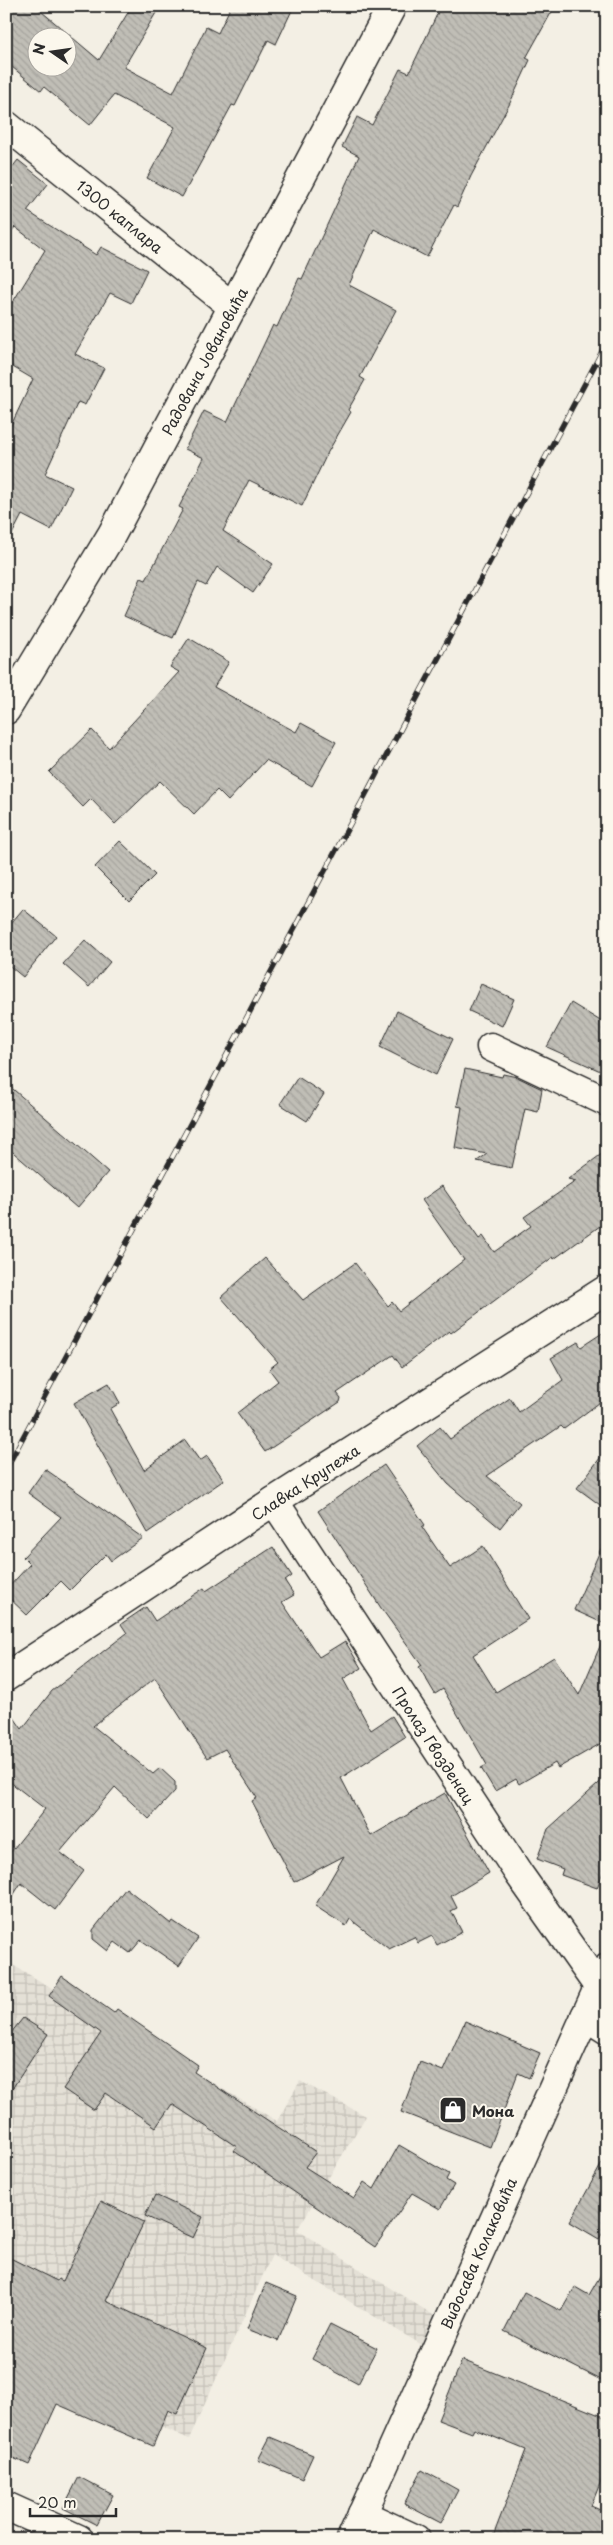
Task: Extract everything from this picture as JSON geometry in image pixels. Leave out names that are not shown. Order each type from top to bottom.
[{"type":"street","name":"Радована Јовановића","points":[[6,710],[86,578],[233,307],[392,6]]},
{"type":"street","name":"1300 каплара","points":[[6,125],[233,307]]},
{"type":"street","points":[[491,1047],[607,1102]]},
{"type":"street","name":"Славка Крупежа","points":[[6,1677],[274,1501],[607,1289]]},
{"type":"street","name":"Пролаз Гвозденац","points":[[274,1501],[519,1874],[602,1977]]},
{"type":"street","name":"Видосава Колаковића","points":[[351,2539],[596,2023],[602,1977]]},
{"type":"street","points":[[6,2506],[79,2539]]},
{"type":"street","points":[[362,2514],[416,2539]]},
{"type":"shaded area","points":[[6,1961],[277,2121],[300,2081],[366,2116],[297,2230],[435,2316],[422,2345],[272,2255],[189,2439],[37,2370],[6,2437]]},
{"type":"building","points":[[6,6],[35,6],[61,28],[28,28],[28,78],[78,78],[78,42],[99,60],[132,6],[160,6],[124,67],[173,93],[206,27],[218,33],[231,6],[294,6],[276,44],[268,40],[235,106],[232,105],[182,197],[147,178],[175,127],[114,95],[90,125],[44,87],[41,91],[6,62]]},
{"type":"building","points":[[441,6],[555,6],[526,58],[530,60],[457,207],[454,205],[427,257],[374,229],[349,285],[396,310],[360,377],[365,380],[348,410],[351,412],[328,452],[302,506],[249,480],[223,531],[273,564],[253,593],[217,567],[206,586],[198,582],[173,638],[124,616],[141,578],[146,580],[183,509],[179,507],[204,458],[185,449],[204,411],[227,422],[273,325],[277,327],[299,278],[302,279],[359,156],[342,147],[357,117],[372,125],[400,69],[409,73]]},
{"type":"building","points":[[18,160],[48,184],[27,211],[96,255],[101,247],[147,270],[131,303],[110,293],[75,354],[104,368],[85,405],[78,402],[45,474],[72,487],[51,530],[22,515],[6,546],[6,436],[33,379],[6,363],[6,313],[45,250],[15,227],[6,238],[6,175]]},
{"type":"building","points":[[189,638],[229,662],[214,687],[296,732],[301,723],[336,742],[312,786],[266,760],[228,801],[217,790],[194,814],[160,781],[115,824],[91,799],[83,807],[49,772],[92,730],[109,748],[179,672],[170,667]]},
{"type":"building","points":[[120,841],[155,875],[129,901],[95,867]]},
{"type":"building","points":[[23,909],[56,936],[23,977],[6,963],[6,929]]},
{"type":"building","points":[[85,940],[110,962],[89,987],[63,964]]},
{"type":"building","points":[[481,984],[514,999],[502,1026],[469,1011]]},
{"type":"building","points":[[571,1003],[607,1025],[607,1074],[547,1047]]},
{"type":"building","points":[[397,1011],[453,1039],[436,1075],[380,1047]]},
{"type":"building","points":[[465,1069],[502,1077],[503,1074],[517,1077],[542,1089],[538,1112],[525,1109],[512,1168],[477,1161],[487,1154],[455,1148],[462,1107],[457,1106]]},
{"type":"building","points":[[298,1077],[324,1094],[307,1121],[280,1104]]},
{"type":"building","points":[[6,1083],[108,1172],[77,1208],[6,1146]]},
{"type":"building","points":[[607,1150],[607,1221],[554,1259],[553,1257],[451,1333],[449,1331],[402,1367],[393,1355],[337,1393],[341,1398],[340,1402],[265,1452],[237,1413],[278,1381],[269,1369],[278,1362],[221,1297],[265,1258],[303,1300],[355,1263],[388,1306],[392,1302],[399,1311],[464,1260],[422,1200],[442,1186],[479,1239],[483,1236],[494,1252],[531,1226],[524,1217],[576,1181],[568,1179]]},
{"type":"building","points":[[607,1330],[607,1397],[564,1429],[561,1426],[487,1476],[520,1503],[500,1528],[448,1484],[417,1446],[440,1427],[450,1439],[510,1398],[519,1412],[563,1380],[551,1358],[578,1342],[581,1347]]},
{"type":"building","points":[[109,1383],[120,1403],[110,1409],[144,1470],[185,1440],[200,1461],[207,1456],[224,1480],[147,1533],[74,1403]]},
{"type":"building","points":[[607,1449],[607,1510],[577,1488]]},
{"type":"building","points":[[384,1465],[425,1525],[422,1527],[450,1568],[483,1546],[528,1619],[473,1655],[496,1692],[554,1657],[579,1695],[607,1630],[607,1740],[558,1768],[555,1763],[519,1784],[516,1779],[495,1791],[481,1768],[487,1765],[443,1689],[435,1694],[419,1667],[422,1665],[381,1608],[318,1511]]},
{"type":"building","points":[[45,1469],[143,1538],[111,1561],[106,1554],[70,1590],[61,1581],[27,1615],[6,1595],[6,1590],[30,1564],[23,1557],[61,1517],[28,1493]]},
{"type":"building","points":[[607,1535],[607,1625],[574,1610]]},
{"type":"building","points":[[273,1547],[292,1576],[285,1581],[294,1595],[282,1602],[319,1657],[345,1641],[361,1668],[343,1679],[371,1730],[392,1716],[405,1737],[341,1778],[371,1836],[445,1793],[489,1873],[451,1896],[457,1908],[451,1911],[462,1932],[437,1945],[432,1936],[418,1943],[414,1937],[389,1949],[350,1919],[346,1926],[315,1906],[344,1856],[294,1882],[252,1801],[257,1798],[225,1749],[207,1758],[155,1678],[93,1726],[153,1774],[160,1768],[175,1782],[175,1791],[149,1819],[115,1787],[60,1852],[84,1871],[55,1910],[21,1883],[6,1907],[6,1858],[45,1809],[10,1782],[6,1776],[6,1706],[22,1729],[52,1691],[127,1633],[121,1624],[146,1607],[155,1621],[204,1588],[206,1591]]},
{"type":"building","points":[[607,1776],[607,1861],[597,1888],[561,1875],[563,1869],[537,1859],[548,1829]]},
{"type":"building","points":[[126,1888],[171,1924],[173,1921],[198,1938],[179,1966],[141,1940],[130,1953],[115,1942],[108,1951],[93,1939],[93,1930]]},
{"type":"building","points":[[62,1976],[114,2013],[117,2009],[198,2065],[194,2072],[316,2152],[305,2167],[354,2198],[364,2182],[374,2189],[399,2145],[449,2174],[446,2180],[454,2185],[440,2209],[412,2193],[375,2247],[234,2151],[237,2147],[172,2104],[156,2127],[106,2093],[94,2110],[63,2089],[101,2033],[49,1996]]},
{"type":"building","points":[[23,2018],[48,2034],[6,2098],[6,2039]]},
{"type":"building","points":[[465,2021],[540,2053],[529,2078],[518,2073],[490,2147],[401,2112],[420,2062],[443,2071]]},
{"type":"building","points":[[607,2154],[607,2226],[599,2239],[570,2222]]},
{"type":"building","points":[[155,2195],[203,2217],[193,2238],[145,2216]]},
{"type":"building","points":[[101,2201],[144,2222],[106,2301],[207,2348],[177,2414],[168,2410],[153,2446],[57,2404],[29,2465],[6,2455],[6,2256],[57,2281],[58,2279],[63,2281]]},
{"type":"building","points":[[607,2264],[607,2383],[504,2331],[524,2292],[561,2311],[575,2287],[589,2295]]},
{"type":"building","points":[[266,2283],[297,2296],[278,2341],[247,2329]]},
{"type":"building","points":[[330,2324],[377,2348],[358,2384],[312,2359]]},
{"type":"building","points":[[462,2360],[607,2418],[607,2466],[591,2506],[607,2513],[607,2539],[492,2539],[526,2450],[474,2429],[472,2433],[438,2420]]},
{"type":"building","points":[[270,2437],[313,2455],[302,2479],[258,2460]]},
{"type":"building","points":[[422,2470],[458,2490],[441,2523],[404,2504]]},
{"type":"building","points":[[79,2477],[113,2495],[97,2525],[63,2508]]},
{"type":"railway","points":[[6,1469],[607,342]]},
{"type":"place","name":"Мона","points":[[453,2110]]}]
